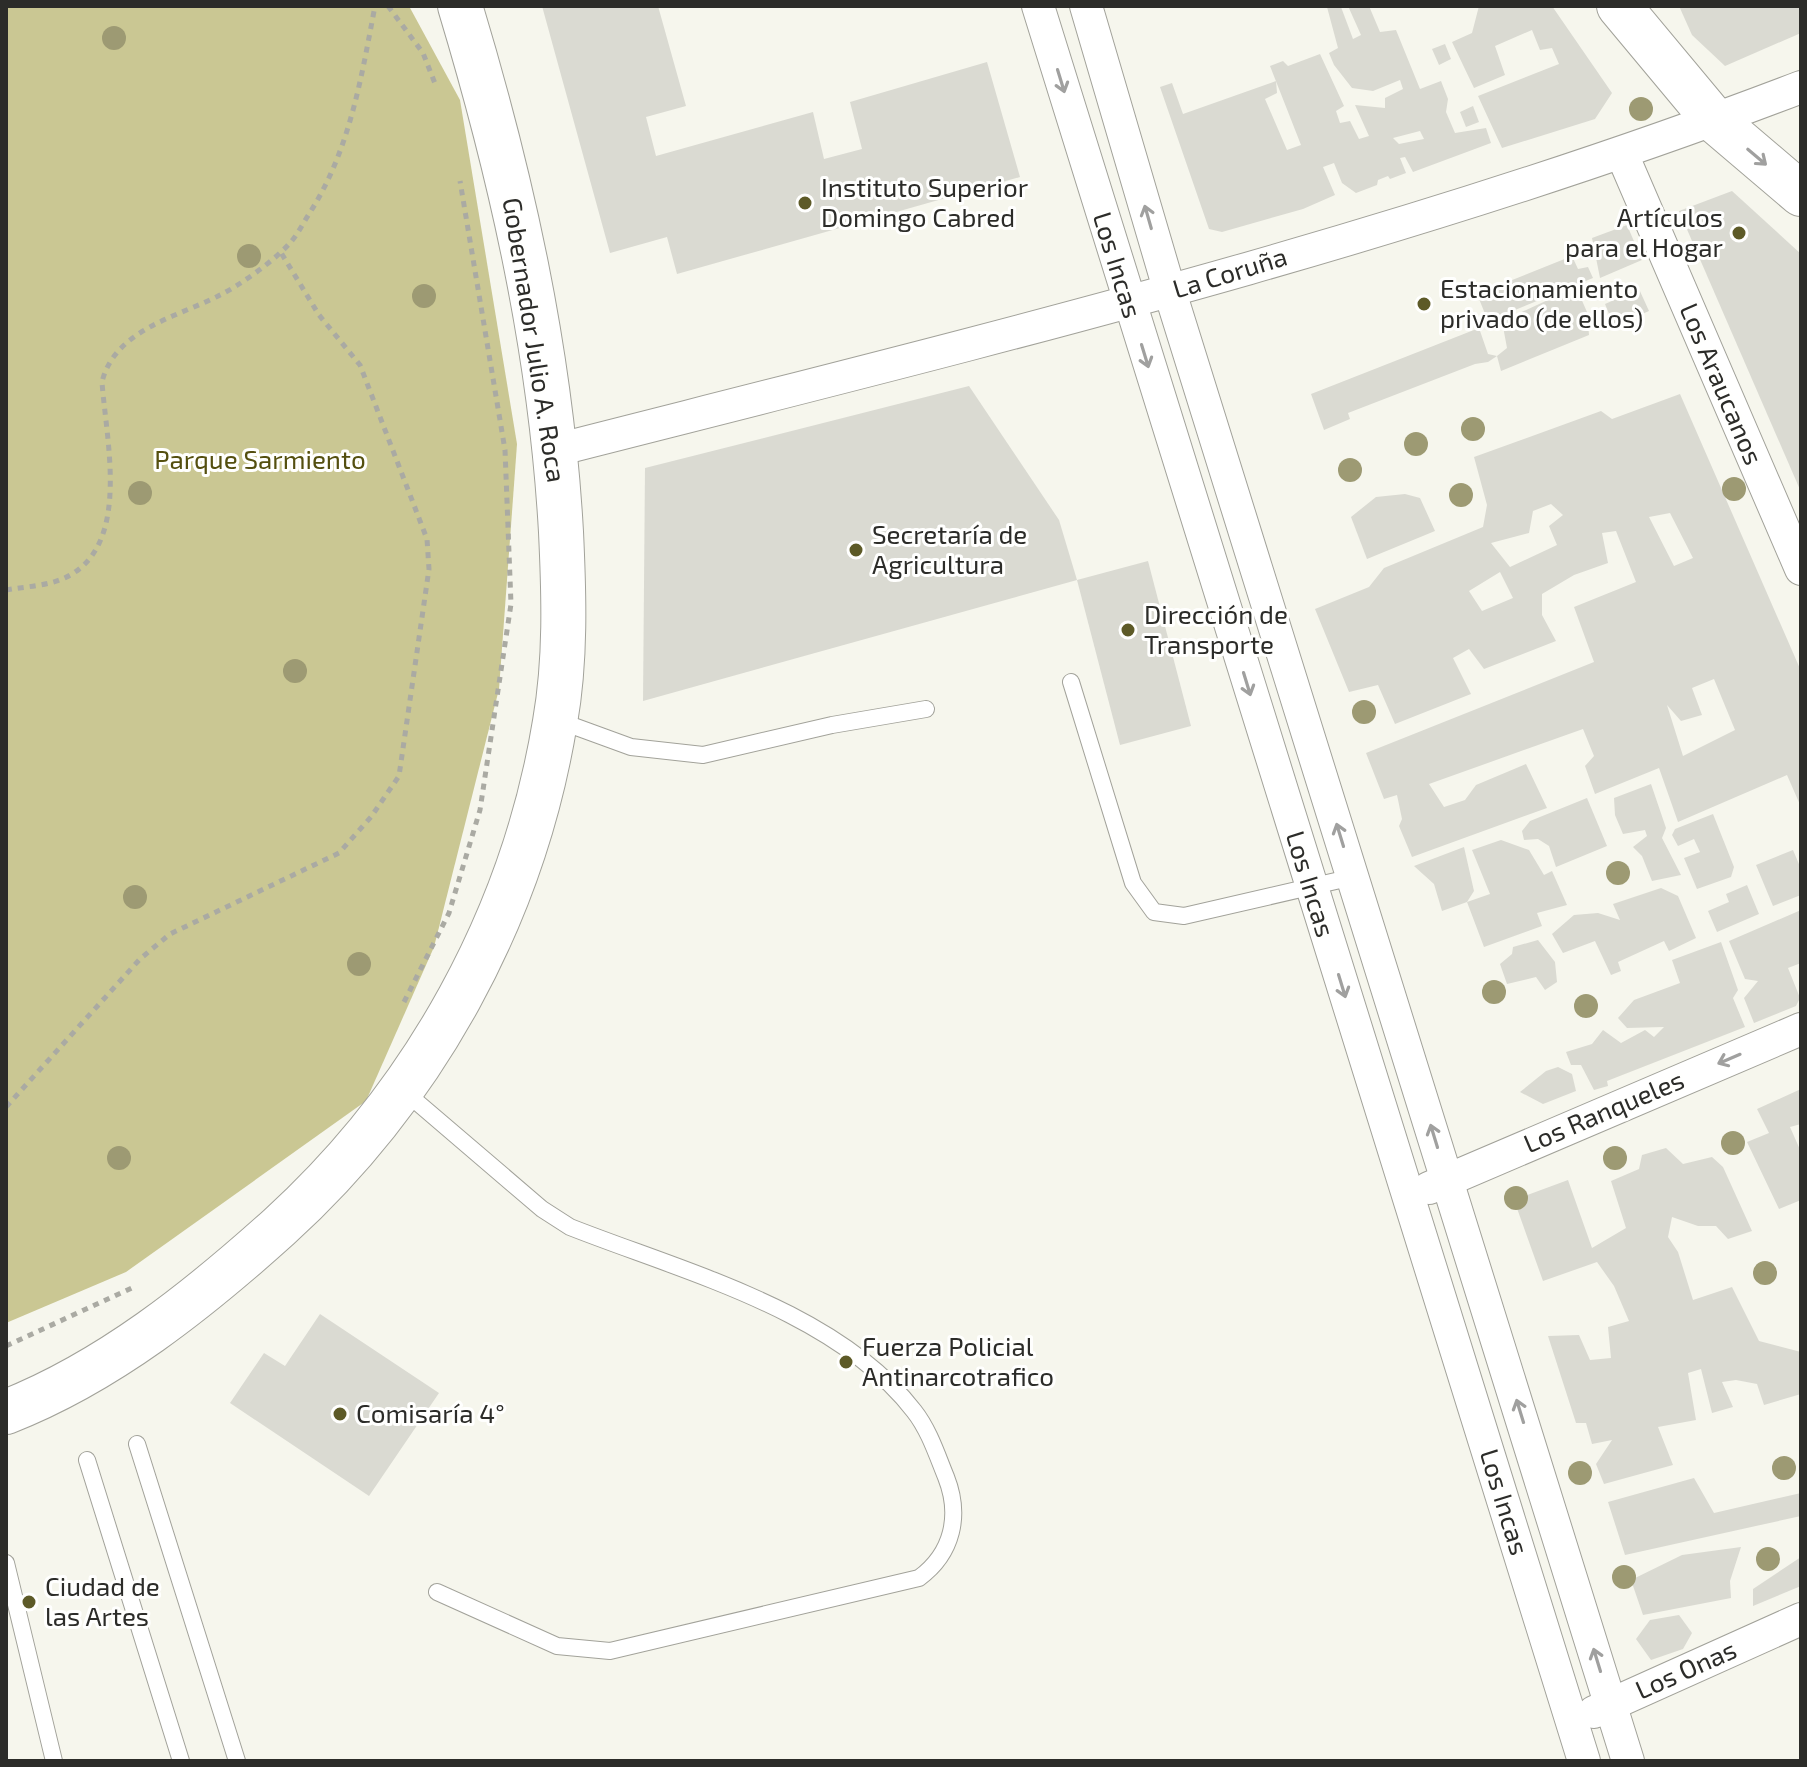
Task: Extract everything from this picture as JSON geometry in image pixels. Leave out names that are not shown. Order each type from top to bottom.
[{"type":"main road","name":"Gobernador Julio A. Roca","points":[[6,1412],[105,1362],[248,1256],[317,1193],[403,1090],[451,1019],[482,958],[517,869],[542,786],[556,720],[564,590],[556,450],[525,257],[496,127],[460,6]]},
{"type":"main road","points":[[1619,6],[1714,120],[1801,194]]},
{"type":"street","name":"Los Incas","points":[[1038,6],[1584,1761]]},
{"type":"street","name":"Los Incas","points":[[1086,6],[1170,292],[1628,1761]]},
{"type":"street","name":"La Coruña","points":[[556,450],[1129,304],[1622,154],[1801,87]]},
{"type":"street","name":"Los Araucanos","points":[[1622,154],[1801,569]]},
{"type":"street","name":"Los Ranqueles","points":[[1408,1199],[1447,1178],[1801,1029]]},
{"type":"street","name":"Los Onas","points":[[1573,1724],[1610,1703],[1801,1619]]},
{"type":"lane","points":[[1071,682],[1133,883],[1154,912],[1184,916],[1353,877]]},
{"type":"lane","points":[[556,720],[631,747],[703,755],[832,725],[926,709]]},
{"type":"lane","points":[[403,1090],[542,1209],[570,1227],[760,1301],[832,1336],[864,1358],[916,1413],[953,1496],[954,1519],[949,1545],[937,1565],[919,1578],[610,1651],[557,1646],[437,1592]]},
{"type":"lane","points":[[137,1444],[237,1761]]},
{"type":"lane","points":[[87,1460],[181,1761]]},
{"type":"lane","points":[[6,1563],[54,1761]]},
{"type":"path","points":[[6,590],[53,582],[72,574],[94,557],[103,537],[110,499],[102,382],[106,366],[124,345],[154,323],[223,294],[289,244],[326,186],[356,110],[375,6]]},
{"type":"path","points":[[388,6],[423,53],[439,96]]},
{"type":"path","points":[[399,1010],[449,913],[480,810],[511,604],[505,450],[458,172]]},
{"type":"path","points":[[6,1107],[140,959],[170,934],[339,853],[371,817],[399,776],[429,569],[427,539],[360,365],[319,315],[280,251]]},
{"type":"path","points":[[6,1346],[138,1285]]},
{"type":"green space","name":"Parque Sarmiento","points":[[6,6],[409,6],[460,100],[517,444],[499,689],[434,947],[366,1101],[126,1272],[6,1323]]},
{"type":"building","points":[[542,6],[658,6],[686,106],[646,117],[656,156],[813,112],[824,159],[862,149],[850,102],[987,62],[1020,177],[677,274],[667,237],[610,253]]},
{"type":"building","points":[[1348,6],[1369,6],[1380,32],[1396,30],[1420,89],[1441,81],[1448,99],[1446,112],[1455,133],[1486,128],[1491,143],[1413,172],[1405,157],[1400,158],[1406,173],[1378,180],[1377,185],[1356,193],[1342,183],[1334,163],[1323,167],[1335,195],[1303,209],[1222,232],[1209,229],[1160,87],[1172,83],[1183,114],[1276,81],[1270,66],[1283,61],[1288,66],[1320,54],[1344,106],[1336,111],[1340,123],[1350,121],[1359,139],[1369,136],[1355,105],[1385,108],[1385,98],[1403,89],[1400,80],[1373,91],[1352,88],[1334,65],[1329,53],[1338,48],[1327,7],[1341,7],[1353,39],[1361,35]],"holes":[[[1276,81],[1301,145],[1287,150],[1265,99],[1277,93]],[[1420,131],[1424,139],[1399,144],[1393,138]]]},
{"type":"building","points":[[1479,6],[1552,6],[1612,93],[1595,119],[1502,148],[1478,96],[1559,64],[1552,48],[1540,50],[1532,30],[1495,46],[1505,75],[1474,88],[1452,42],[1472,33]]},
{"type":"building","points":[[1679,6],[1801,6],[1801,33],[1725,66],[1692,35]]},
{"type":"building","points":[[1445,44],[1451,59],[1439,65],[1432,49]]},
{"type":"building","points":[[1473,106],[1479,122],[1466,127],[1460,112]]},
{"type":"building","points":[[1732,191],[1801,254],[1801,492],[1679,211]]},
{"type":"building","points":[[1627,225],[1642,260],[1600,278],[1592,238]]},
{"type":"building","points":[[1572,256],[1578,269],[1588,267],[1593,278],[1488,321],[1477,294]]},
{"type":"building","points":[[1576,287],[1587,312],[1589,335],[1501,371],[1497,356],[1507,348],[1502,321]]},
{"type":"building","points":[[1639,289],[1649,311],[1614,326],[1605,304]]},
{"type":"building","points":[[1479,328],[1488,354],[1497,356],[1348,413],[1350,419],[1324,430],[1311,394]]},
{"type":"building","name":"Secretaría de Agricultura","points":[[969,386],[1059,520],[1077,580],[643,701],[645,468]]},
{"type":"building","points":[[1680,394],[1801,671],[1801,807],[1787,775],[1678,822],[1659,768],[1595,794],[1585,766],[1594,756],[1583,729],[1429,784],[1444,807],[1465,800],[1476,785],[1526,764],[1547,808],[1412,857],[1399,826],[1402,819],[1397,795],[1384,799],[1366,753],[1594,662],[1574,607],[1636,582],[1616,531],[1602,533],[1608,563],[1574,575],[1542,594],[1542,615],[1556,641],[1484,669],[1469,649],[1453,658],[1471,694],[1395,724],[1378,685],[1349,692],[1315,609],[1369,587],[1384,568],[1483,527],[1487,505],[1474,457],[1601,411],[1612,419]],"holes":[[[1551,504],[1563,515],[1549,526],[1557,545],[1510,567],[1491,543],[1529,533],[1533,511]],[[1670,513],[1693,558],[1674,566],[1649,517]],[[1500,572],[1513,598],[1482,611],[1469,591]],[[1714,679],[1735,730],[1683,756],[1667,705],[1681,721],[1702,715],[1692,688]]]},
{"type":"building","points":[[1405,494],[1420,498],[1435,531],[1367,559],[1351,517],[1376,497]]},
{"type":"building","name":"Dirección de Transporte","points":[[1148,561],[1191,726],[1120,745],[1077,580]]},
{"type":"building","points":[[1651,784],[1666,828],[1662,838],[1681,875],[1652,881],[1642,856],[1633,847],[1647,836],[1645,830],[1623,834],[1615,815],[1614,798]]},
{"type":"building","points":[[1587,798],[1607,846],[1556,867],[1549,846],[1538,839],[1524,840],[1522,831],[1530,821]]},
{"type":"building","points":[[1713,814],[1734,867],[1731,877],[1697,889],[1684,858],[1700,852],[1694,839],[1678,846],[1672,835],[1675,829]]},
{"type":"building","points":[[1501,840],[1529,850],[1544,875],[1552,871],[1567,905],[1537,913],[1542,926],[1484,947],[1467,902],[1490,894],[1472,850]]},
{"type":"building","points":[[1464,847],[1474,891],[1467,902],[1442,911],[1434,884],[1414,866]]},
{"type":"building","points":[[1793,850],[1801,869],[1801,895],[1773,906],[1756,865]]},
{"type":"building","points":[[1747,885],[1759,914],[1717,932],[1708,911],[1729,902],[1726,894]]},
{"type":"building","points":[[1661,888],[1678,896],[1696,938],[1669,951],[1664,941],[1618,962],[1621,971],[1611,975],[1595,941],[1563,953],[1552,934],[1574,915],[1598,913],[1620,920],[1613,904]]},
{"type":"building","points":[[1801,910],[1801,963],[1788,968],[1800,998],[1796,1006],[1754,1023],[1744,998],[1758,981],[1745,979],[1729,941]]},
{"type":"building","points":[[1538,940],[1555,962],[1557,982],[1545,990],[1536,977],[1507,984],[1500,964],[1512,954],[1513,947]]},
{"type":"building","points":[[1721,942],[1738,990],[1733,998],[1745,1027],[1607,1081],[1608,1086],[1594,1090],[1581,1065],[1571,1065],[1566,1052],[1592,1044],[1603,1030],[1621,1043],[1645,1030],[1654,1037],[1664,1027],[1627,1028],[1618,1018],[1634,1000],[1680,983],[1672,960]]},
{"type":"building","points":[[1558,1067],[1572,1074],[1576,1091],[1543,1104],[1520,1092],[1546,1071]]},
{"type":"building","points":[[1801,1089],[1801,1124],[1790,1127],[1801,1152],[1801,1200],[1779,1209],[1747,1142],[1769,1133],[1757,1109]]},
{"type":"building","points":[[1666,1148],[1683,1164],[1712,1157],[1723,1167],[1752,1231],[1728,1239],[1716,1226],[1698,1226],[1672,1217],[1668,1237],[1678,1252],[1693,1300],[1732,1287],[1759,1341],[1801,1352],[1801,1394],[1764,1405],[1757,1384],[1736,1380],[1722,1382],[1733,1407],[1712,1413],[1701,1369],[1688,1373],[1696,1420],[1658,1427],[1673,1465],[1604,1484],[1596,1464],[1612,1440],[1592,1444],[1586,1423],[1576,1423],[1548,1336],[1579,1335],[1590,1360],[1611,1358],[1608,1327],[1629,1321],[1614,1286],[1597,1262],[1543,1281],[1514,1200],[1568,1180],[1592,1248],[1626,1228],[1611,1181],[1639,1169],[1642,1155]]},
{"type":"building","points":[[320,1314],[439,1393],[369,1496],[230,1403],[264,1353],[285,1366]]},
{"type":"building","points":[[1694,1478],[1714,1513],[1801,1493],[1801,1516],[1625,1555],[1608,1502]]},
{"type":"building","points":[[1741,1547],[1730,1581],[1731,1598],[1643,1615],[1631,1580],[1682,1555]]},
{"type":"building","points":[[1801,1557],[1801,1586],[1753,1606],[1753,1589]]},
{"type":"building","points":[[1679,1615],[1692,1633],[1683,1649],[1651,1660],[1636,1639],[1650,1620]]},
{"type":"place","name":"Instituto Superior Domingo Cabred","points":[[805,203]]},
{"type":"place","name":"Artículos para el Hogar","points":[[1739,233]]},
{"type":"place","name":"Estacionamiento privado (de ellos)","points":[[1424,304]]},
{"type":"place","name":"Secretaría de Agricultura","points":[[856,550]]},
{"type":"place","name":"Dirección de Transporte","points":[[1128,630]]},
{"type":"place","name":"Fuerza Policial Antinarcotrafico","points":[[846,1362]]},
{"type":"place","name":"Comisaría 4°","points":[[340,1414]]},
{"type":"place","name":"Ciudad de las Artes","points":[[29,1602]]}]
